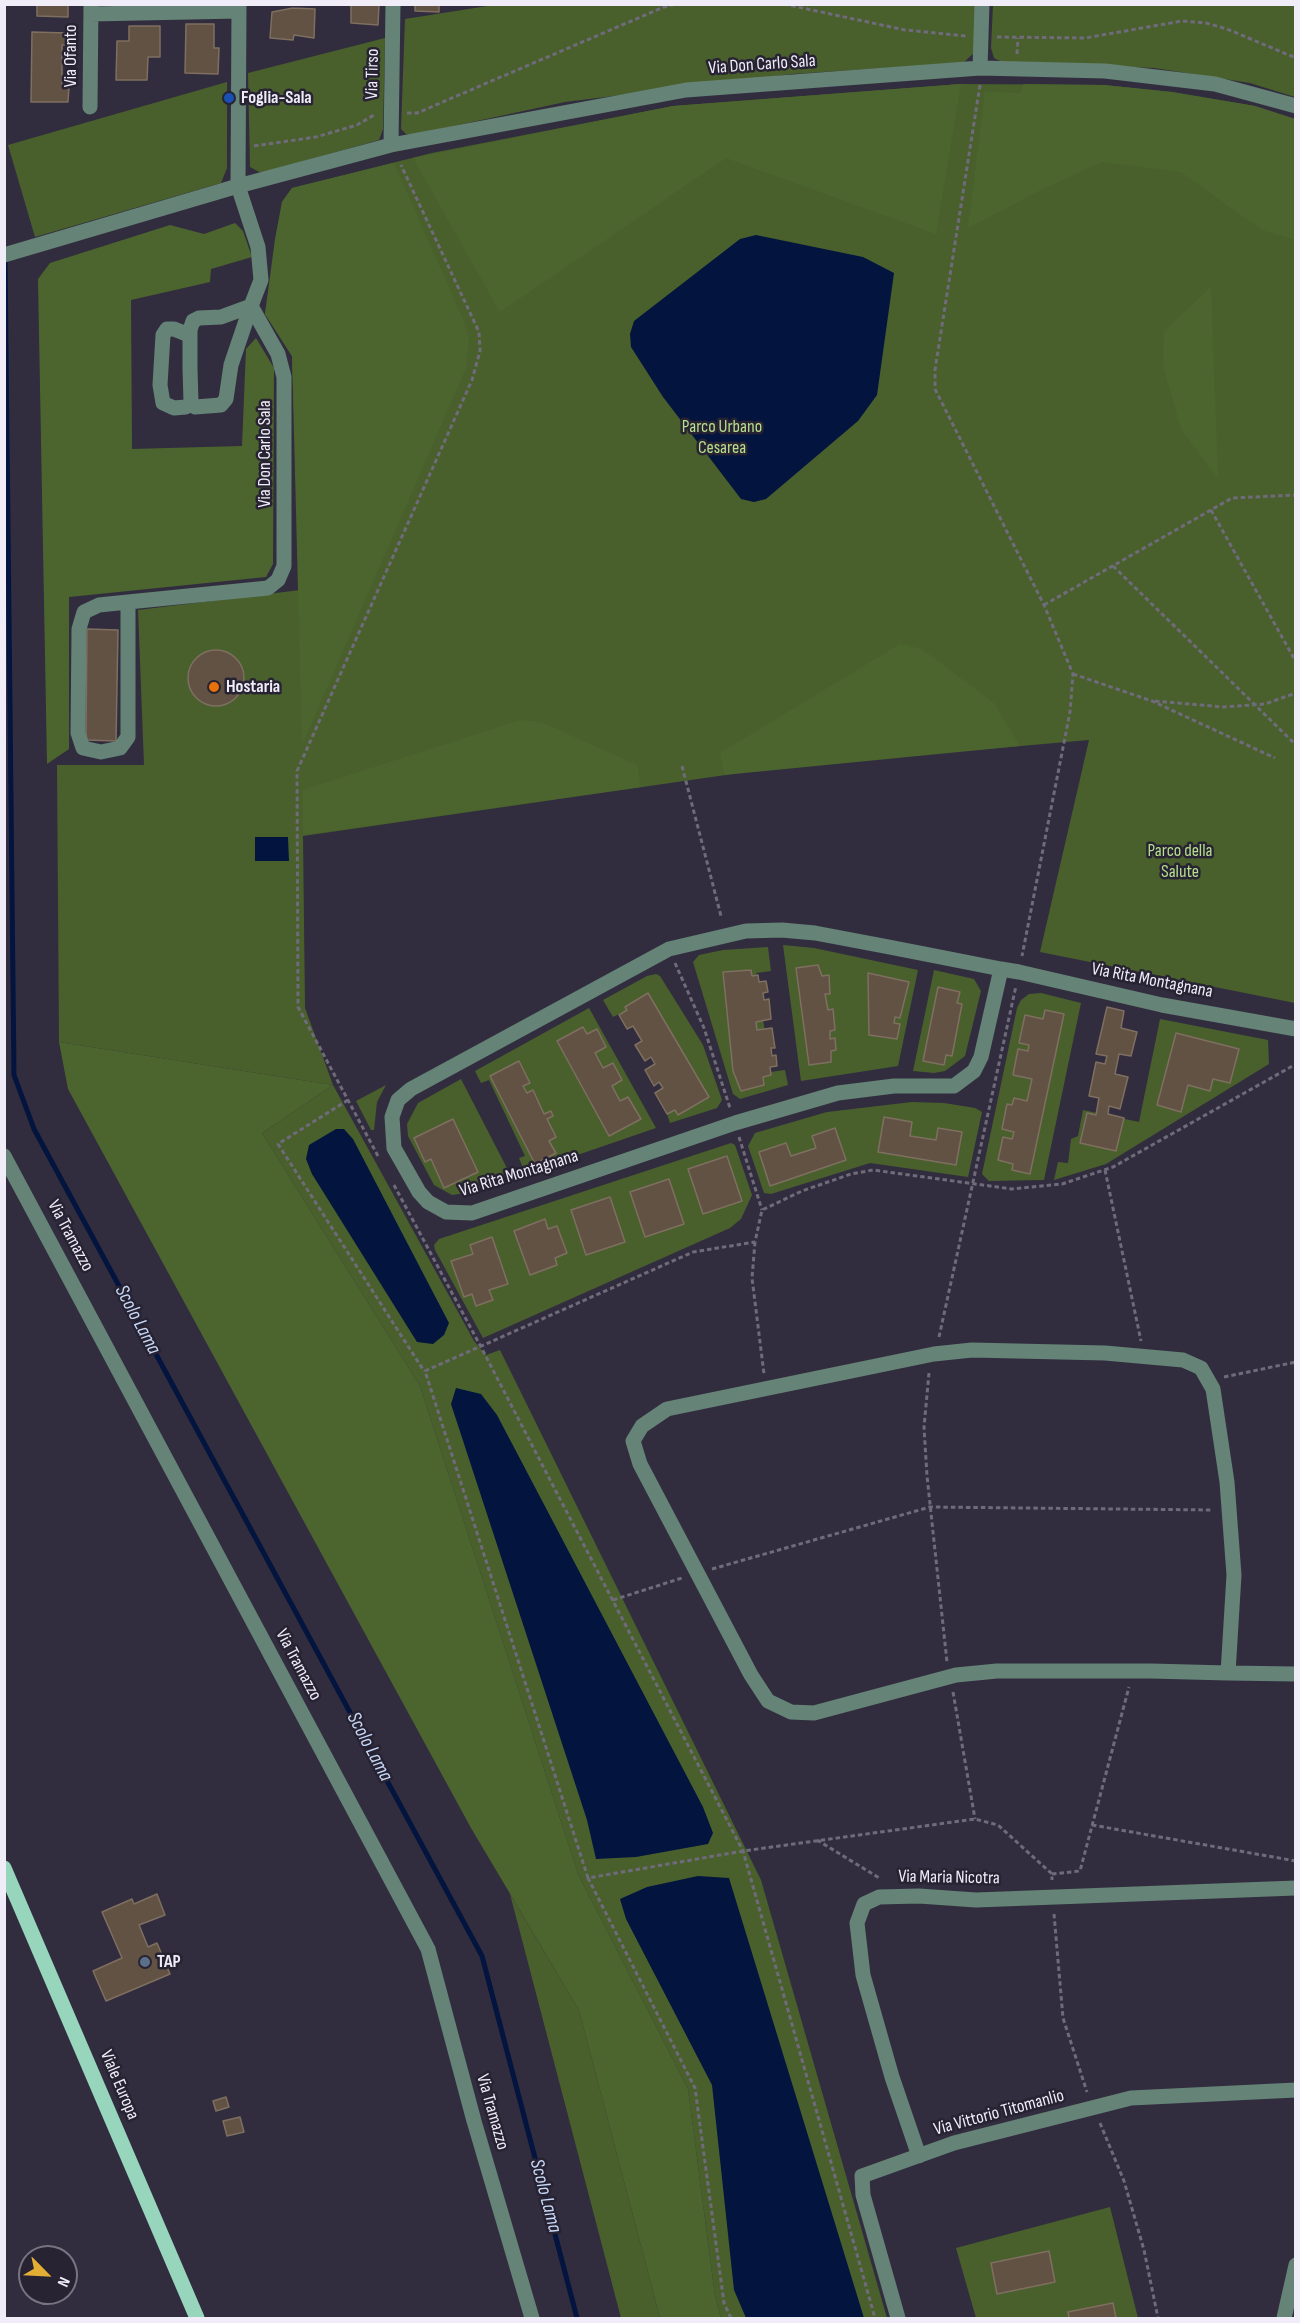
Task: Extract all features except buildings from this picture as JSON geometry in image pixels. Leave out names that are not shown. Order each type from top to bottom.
[{"type":"main road","name":"Viale Europa","points":[[4,1868],[197,2319]]},
{"type":"street","name":"Via Tirso","points":[[391,145],[393,4]]},
{"type":"street","points":[[980,68],[982,4]]},
{"type":"street","points":[[91,9],[239,8],[238,186],[258,248],[261,280],[231,365],[226,399],[221,405],[195,407],[191,403],[190,330],[188,327]]},
{"type":"street","name":"Via Ofanto","points":[[90,107],[91,9]]},
{"type":"street","name":"Via Don Carlo Sala","points":[[4,255],[238,186],[391,145],[686,90],[980,68],[1105,71],[1215,84],[1296,106]]},
{"type":"street","points":[[191,403],[174,408],[163,403],[160,385],[163,334],[167,329],[188,327],[200,318],[221,317],[251,306]]},
{"type":"street","name":"Via Don Carlo Sala","points":[[128,602],[128,737],[120,748],[101,752],[83,748],[78,733],[79,629],[84,612],[99,605],[128,602],[268,588],[278,580],[284,566],[284,377],[278,354],[251,306]]},
{"type":"street","name":"Via Rita Montagnana","points":[[1001,969],[981,1057],[974,1071],[954,1086],[894,1086],[838,1093],[735,1123],[472,1212],[446,1212],[428,1202],[419,1192],[394,1148],[392,1117],[398,1100],[411,1089],[669,948],[722,935],[782,930],[815,933],[1001,969],[1162,1005],[1296,1029]]},
{"type":"street","name":"Via Tramazzo","points":[[4,1156],[428,1950],[474,2121],[532,2319]]},
{"type":"street","points":[[1228,1673],[1234,1575],[1229,1510],[1213,1389],[1201,1368],[1183,1360],[1105,1353],[972,1350],[934,1354],[667,1409],[642,1426],[633,1441],[640,1464],[751,1675],[768,1701],[791,1712],[814,1713],[950,1677],[997,1671],[1296,1674]]},
{"type":"street","name":"Via Maria Nicotra","points":[[919,2156],[892,2077],[863,1975],[857,1923],[864,1904],[879,1897],[908,1896],[976,1900],[1296,1888]]},
{"type":"street","name":"Via Vittorio Titomanlio","points":[[898,2319],[863,2195],[862,2176],[954,2143],[1131,2098],[1296,2090]]},
{"type":"street","points":[[1284,2319],[1296,2265]]},
{"type":"path","points":[[250,147],[316,137],[357,125],[378,113],[415,113],[664,7],[678,4]]},
{"type":"path","points":[[784,4],[905,30],[1018,38],[1084,38],[1182,21],[1206,23],[1227,28],[1296,58]]},
{"type":"path","points":[[1017,69],[1018,38]]},
{"type":"path","points":[[989,84],[980,85],[936,359],[935,389],[1044,605],[1073,674],[1070,712],[1021,964]]},
{"type":"path","points":[[415,113],[416,121]]},
{"type":"path","points":[[381,1161],[298,1006],[297,771],[472,381],[480,351],[479,332],[401,165]]},
{"type":"path","points":[[1044,605],[1232,498],[1296,495]]},
{"type":"path","points":[[1211,510],[1296,662]]},
{"type":"path","points":[[1113,566],[1296,745]]},
{"type":"path","points":[[1073,674],[1152,700],[1275,758]]},
{"type":"path","points":[[1152,700],[1223,707],[1264,704],[1296,693]]},
{"type":"path","points":[[682,766],[721,916]]},
{"type":"path","points":[[675,962],[704,1028],[732,1113]]},
{"type":"path","points":[[975,1819],[950,1677],[930,1507],[924,1427],[928,1378],[974,1185],[1017,985]]},
{"type":"path","points":[[762,1210],[802,1191],[852,1174],[873,1170],[1012,1189],[1062,1184],[1105,1170],[1296,1064]]},
{"type":"path","points":[[348,1100],[278,1144],[425,1371],[588,1878],[695,2088],[724,2303],[730,2319]]},
{"type":"path","points":[[739,1137],[762,1210],[755,1242],[752,1278],[766,1388]]},
{"type":"path","points":[[1105,1170],[1145,1357]]},
{"type":"path","points":[[392,1181],[481,1347],[743,1851],[875,2319]]},
{"type":"path","points":[[425,1371],[693,1252],[755,1242]]},
{"type":"path","points":[[1208,1380],[1296,1362]]},
{"type":"path","points":[[613,1600],[697,1573],[930,1507],[1229,1510]]},
{"type":"path","points":[[1052,1874],[1080,1871],[1133,1671]]},
{"type":"path","points":[[588,1878],[743,1851],[975,1819],[998,1825],[1052,1874],[1053,1897]]},
{"type":"path","points":[[1092,1825],[1296,1861]]},
{"type":"path","points":[[817,1840],[908,1896]]},
{"type":"green space","points":[[500,4],[976,5],[975,52],[963,63],[792,74],[565,102],[412,135],[406,134],[401,129],[405,19]]},
{"type":"green space","points":[[993,5],[1295,5],[1295,97],[1250,83],[1154,68],[1002,62],[994,58],[991,48]]},
{"type":"green space","points":[[385,38],[383,129],[379,140],[261,173],[250,167],[248,73]]},
{"type":"green space","points":[[227,82],[227,168],[221,183],[35,237],[8,145]]},
{"type":"green space","name":"Parco Urbano Cesarea","points":[[961,84],[1104,85],[1172,92],[1255,106],[1295,119],[1295,1003],[1040,952],[1089,740],[781,767],[303,836],[305,1008],[333,1085],[59,1042],[57,765],[144,765],[138,610],[300,590],[292,356],[265,314],[282,202],[292,188],[432,153],[673,106]]},
{"type":"green space","points":[[961,84],[936,234],[726,158],[500,312],[413,158],[673,106]]},
{"type":"green space","points":[[1023,84],[1104,85],[1172,92],[1255,106],[1295,119],[1295,240],[1262,230],[1181,172],[1102,162],[1037,192],[968,228],[985,92],[1021,93]]},
{"type":"green space","points":[[394,163],[463,319],[469,340],[466,368],[302,745],[292,356],[265,314],[275,239],[282,202],[292,188]]},
{"type":"green space","points":[[235,223],[243,231],[252,257],[211,269],[210,282],[131,300],[132,449],[242,446],[246,349],[256,338],[274,368],[273,564],[266,577],[69,597],[69,749],[47,764],[38,279],[50,263],[170,225],[204,234]]},
{"type":"green space","points":[[1211,287],[1218,478],[1181,429],[1163,366],[1164,331]]},
{"type":"green space","points":[[900,644],[922,649],[994,703],[1020,746],[724,775],[720,753]]},
{"type":"green space","points":[[520,720],[541,722],[637,765],[641,787],[303,835],[303,790]]},
{"type":"green space","points":[[783,945],[814,948],[918,970],[898,1066],[801,1081]]},
{"type":"green space","points":[[768,947],[771,971],[756,973],[771,1072],[785,1070],[788,1085],[740,1099],[733,1094],[693,962],[699,955],[723,950]]},
{"type":"green space","points":[[934,970],[974,979],[981,991],[965,1056],[945,1071],[934,1073],[913,1071]]},
{"type":"green space","points":[[656,974],[660,976],[703,1045],[722,1100],[717,1108],[670,1123],[667,1114],[675,1110],[679,1115],[708,1097],[648,993],[625,1007],[627,1010],[613,1017],[603,1000],[647,976]]},
{"type":"green space","points":[[1041,993],[1081,1003],[1044,1180],[989,1181],[982,1174],[1017,1008],[1021,1000],[1029,994]]},
{"type":"green space","points":[[589,1008],[656,1128],[525,1173],[519,1158],[525,1156],[489,1080],[481,1083],[475,1071]]},
{"type":"green space","points":[[1160,1019],[1268,1040],[1269,1064],[1106,1164],[1054,1180],[1058,1162],[1068,1163],[1071,1139],[1078,1136],[1083,1110],[1139,1122]]},
{"type":"green space","points":[[59,1042],[333,1085],[262,1133],[420,1386],[578,1874],[688,2089],[715,2296],[721,2318],[660,2318],[579,2010],[471,1828],[68,1089]]},
{"type":"green space","points":[[461,1079],[511,1176],[466,1193],[452,1195],[434,1185],[408,1136],[407,1124],[418,1103]]},
{"type":"green space","points":[[333,1085],[474,1341],[486,1355],[500,1350],[761,1880],[887,2318],[721,2318],[715,2296],[688,2089],[578,1874],[420,1386],[262,1133]]},
{"type":"green space","points":[[386,1085],[377,1102],[374,1130],[371,1130],[356,1101]]},
{"type":"green space","points":[[912,1102],[944,1103],[975,1108],[982,1112],[968,1177],[870,1163],[771,1194],[764,1193],[748,1146],[755,1133],[827,1112]]},
{"type":"green space","points":[[731,1143],[735,1145],[752,1195],[741,1219],[730,1228],[483,1338],[435,1250],[434,1245],[439,1239]]},
{"type":"green space","points":[[510,1894],[579,2010],[660,2318],[621,2318]]},
{"type":"green space","points":[[1110,2207],[1138,2318],[976,2318],[956,2248]]},
{"type":"water","points":[[756,235],[863,257],[894,273],[877,395],[858,421],[766,499],[754,502],[741,499],[663,397],[631,347],[630,334],[634,321],[740,239]]},
{"type":"water","points":[[255,837],[288,837],[289,861],[255,861]]},
{"type":"water","points":[[336,1129],[344,1129],[353,1139],[449,1323],[444,1335],[433,1344],[417,1342],[312,1174],[306,1159],[309,1145]]},
{"type":"water","points":[[456,1388],[481,1394],[497,1415],[703,1807],[713,1833],[708,1844],[636,1857],[596,1859],[587,1820],[451,1404]]},
{"type":"water","points":[[698,1876],[729,1878],[864,2318],[746,2318],[734,2290],[712,2085],[626,1919],[620,1899],[647,1887]]},
{"type":"waterway","name":"Scolo Lama","points":[[5,255],[14,1075],[34,1129],[482,1956],[577,2318]]},
{"type":"place","name":"Foglia-Sala","points":[[229,98]]},
{"type":"place","name":"Hostaria","points":[[214,687]]},
{"type":"place","name":"TAP","points":[[145,1962]]},
{"type":"park label","name":"Parco della Salute","points":[[1180,861]]}]
